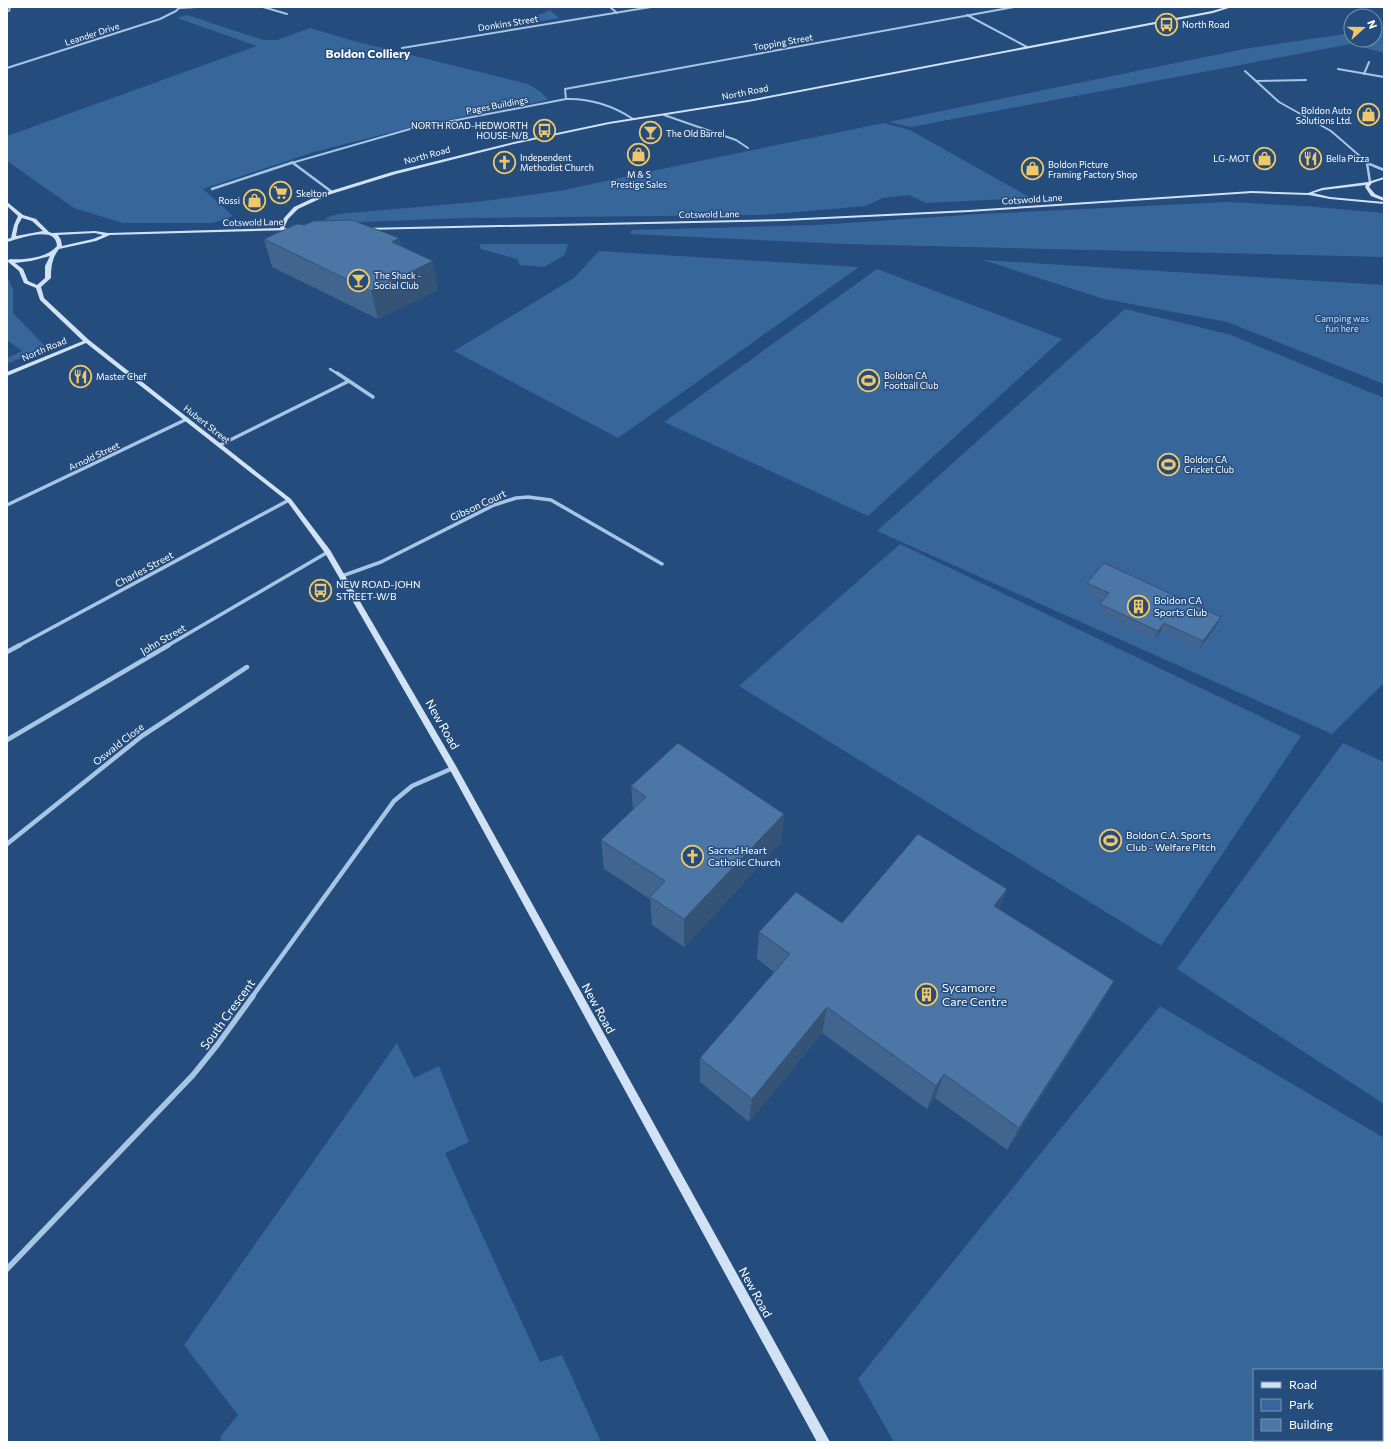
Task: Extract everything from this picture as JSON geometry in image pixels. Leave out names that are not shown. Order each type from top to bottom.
[{"type":"street","points":[[9,11],[10,7]]},
{"type":"street","name":"Leander Drive","points":[[7,68],[160,19],[179,8],[197,7]]},
{"type":"street","points":[[264,7],[287,14]]},
{"type":"street","points":[[610,7],[617,12]]},
{"type":"street","name":"Donkins Street","points":[[402,48],[651,7]]},
{"type":"street","name":"Topping Street","points":[[566,99],[565,89],[1014,7]]},
{"type":"street","name":"North Road","points":[[281,230],[286,219],[296,208],[308,201],[394,173],[486,150],[565,132],[748,101],[1213,12],[1230,7]]},
{"type":"street","points":[[966,15],[1027,47]]},
{"type":"street","points":[[1364,74],[1369,62]]},
{"type":"street","points":[[1338,69],[1384,77]]},
{"type":"street","points":[[1245,71],[1279,102],[1331,131],[1367,163],[1384,170]]},
{"type":"street","points":[[1256,81],[1306,80]]},
{"type":"street","name":"Pages Buildings","points":[[212,189],[292,162],[410,130],[566,99],[574,98],[614,108],[629,115],[633,120]]},
{"type":"street","points":[[664,115],[736,140],[748,148]]},
{"type":"street","points":[[292,162],[332,192]]},
{"type":"street","points":[[1367,163],[1369,182],[1367,187],[1369,191],[1384,201]]},
{"type":"street","name":"Cotswold Lane","points":[[1309,194],[1322,189],[1369,182],[1384,178]]},
{"type":"street","name":"Cotswold Lane","points":[[359,229],[784,220],[969,212],[1252,192],[1309,194],[1330,198],[1384,201]]},
{"type":"street","points":[[7,203],[21,216],[34,220],[59,240],[60,244],[48,266],[48,278],[38,287]]},
{"type":"street","points":[[12,238],[16,225],[21,216]]},
{"type":"street","name":"Cotswold Lane","points":[[7,241],[12,238],[31,234],[95,232],[109,234],[159,231],[305,229]]},
{"type":"street","name":"Cotswold Lane","points":[[9,261],[30,260],[44,256],[56,249],[94,240],[109,234]]},
{"type":"street","name":"Hubert Street","points":[[9,261],[21,270],[26,282],[38,287],[42,299],[87,341],[289,500],[328,552],[349,588]]},
{"type":"street","name":"North Road","points":[[7,374],[87,341]]},
{"type":"street","points":[[330,369],[373,397]]},
{"type":"street","points":[[220,445],[349,381]]},
{"type":"street","name":"Arnold Street","points":[[7,505],[187,419]]},
{"type":"street","name":"Gibson Court","points":[[342,576],[381,562],[494,505],[512,498],[532,496],[551,500],[662,564]]},
{"type":"street","name":"Charles Street","points":[[7,652],[289,500]]},
{"type":"street","name":"John Street","points":[[7,740],[328,552]]},
{"type":"street","name":"New Road","points":[[349,588],[453,768],[824,1442]]},
{"type":"street","name":"Oswald Close","points":[[7,844],[142,736],[247,667]]},
{"type":"street","name":"South Crescent","points":[[7,1269],[193,1075],[223,1037],[394,801],[412,786],[453,768]]},
{"type":"green space","points":[[550,10],[559,18],[514,26]]},
{"type":"green space","points":[[187,15],[263,40],[277,40],[310,28],[354,41],[528,84],[541,92],[548,100],[408,128],[314,152],[203,189],[233,216],[213,223],[123,223],[74,208],[7,161],[7,136],[257,46],[177,18]]},
{"type":"green space","points":[[1383,32],[1384,32],[1384,53],[1366,48],[1383,48]]},
{"type":"green space","points":[[1343,34],[1343,46],[911,127],[888,122],[1244,49]]},
{"type":"green space","points":[[884,123],[910,130],[1031,198],[926,203],[909,195],[882,198],[866,206],[762,215],[468,218],[330,223],[325,220],[328,217],[338,214],[475,202],[559,191]]},
{"type":"green space","points":[[1227,202],[1304,206],[1384,213],[1384,257],[844,244],[630,234],[632,230],[817,225],[981,214]]},
{"type":"green space","points":[[479,244],[568,244],[565,255],[544,267],[520,265],[517,259],[481,249]]},
{"type":"green space","points":[[599,251],[859,267],[618,438],[454,351],[574,278]]},
{"type":"green space","name":"Camping was fun here","points":[[983,260],[1384,285],[1384,384],[1227,322],[1104,299]]},
{"type":"green space","name":"Boldon CA Football Club","points":[[877,269],[1062,339],[868,516],[664,422]]},
{"type":"green space","points":[[7,276],[13,289],[13,313],[46,347],[7,364],[7,358],[22,351],[7,340]]},
{"type":"green space","name":"Boldon CA Cricket Club","points":[[1125,309],[1231,335],[1384,398],[1384,683],[1332,734],[877,531]]},
{"type":"green space","name":"Boldon C.A. Sports Club - Welfare Pitch","points":[[900,544],[1301,736],[1161,946],[739,686]]},
{"type":"green space","points":[[1343,743],[1384,762],[1384,1104],[1177,969]]},
{"type":"green space","points":[[1160,1006],[1384,1138],[1384,1442],[894,1442],[858,1379]]},
{"type":"green space","points":[[397,1043],[414,1078],[439,1066],[469,1142],[445,1153],[540,1362],[562,1355],[601,1442],[222,1442],[220,1437],[238,1415],[184,1345]]},
{"type":"building","points":[[352,220],[399,238],[392,242],[433,261],[371,291],[264,239],[297,224],[304,225],[314,221]]},
{"type":"building","name":"Boldon CA Sports Club","points":[[1104,563],[1221,617],[1203,641],[1164,623],[1158,631],[1100,604],[1109,593],[1087,583]]},
{"type":"building","name":"Sacred Heart Catholic Church","points":[[678,743],[784,814],[684,919],[650,897],[665,881],[601,840],[646,797],[631,786]]},
{"type":"building","name":"Sycamore Care Centre","points":[[918,834],[1007,889],[994,906],[1114,981],[1019,1128],[944,1074],[936,1086],[827,1007],[752,1099],[700,1058],[790,954],[759,932],[796,892],[842,923]]},
{"type":"place","name":"North Road","points":[[1167,24]]},
{"type":"place","name":"Boldon Auto Solutions Ltd.","points":[[1368,115]]},
{"type":"place","name":"NORTH ROAD-HEDWORTH HOUSE-N/B","points":[[544,130]]},
{"type":"place","name":"The Old Barrel","points":[[650,133]]},
{"type":"place","name":"M & S Prestige Sales","points":[[639,155]]},
{"type":"place","name":"LG-MOT","points":[[1265,158]]},
{"type":"place","name":"Bella Pizza","points":[[1311,158]]},
{"type":"place","name":"Independent Methodist Church","points":[[504,162]]},
{"type":"place","name":"Boldon Picture Framing Factory Shop","points":[[1033,169]]},
{"type":"place","name":"Skelton","points":[[280,193]]},
{"type":"place","name":"Rossi","points":[[255,200]]},
{"type":"place","name":"The Shack - Social Club","points":[[358,280]]},
{"type":"place","name":"Master Chef","points":[[81,376]]},
{"type":"place","name":"Boldon CA Football Club","points":[[869,380]]},
{"type":"place","name":"Boldon CA Cricket Club","points":[[1168,464]]},
{"type":"place","name":"NEW ROAD-JOHN STREET-W/B","points":[[321,590]]},
{"type":"place","name":"Boldon CA Sports Club","points":[[1139,606]]},
{"type":"place","name":"Boldon C.A. Sports Club - Welfare Pitch","points":[[1111,841]]},
{"type":"place","name":"Sacred Heart Catholic Church","points":[[693,856]]},
{"type":"place","name":"Sycamore Care Centre","points":[[927,994]]},
{"type":"district","name":"Boldon Colliery","points":[[368,53]]}]
